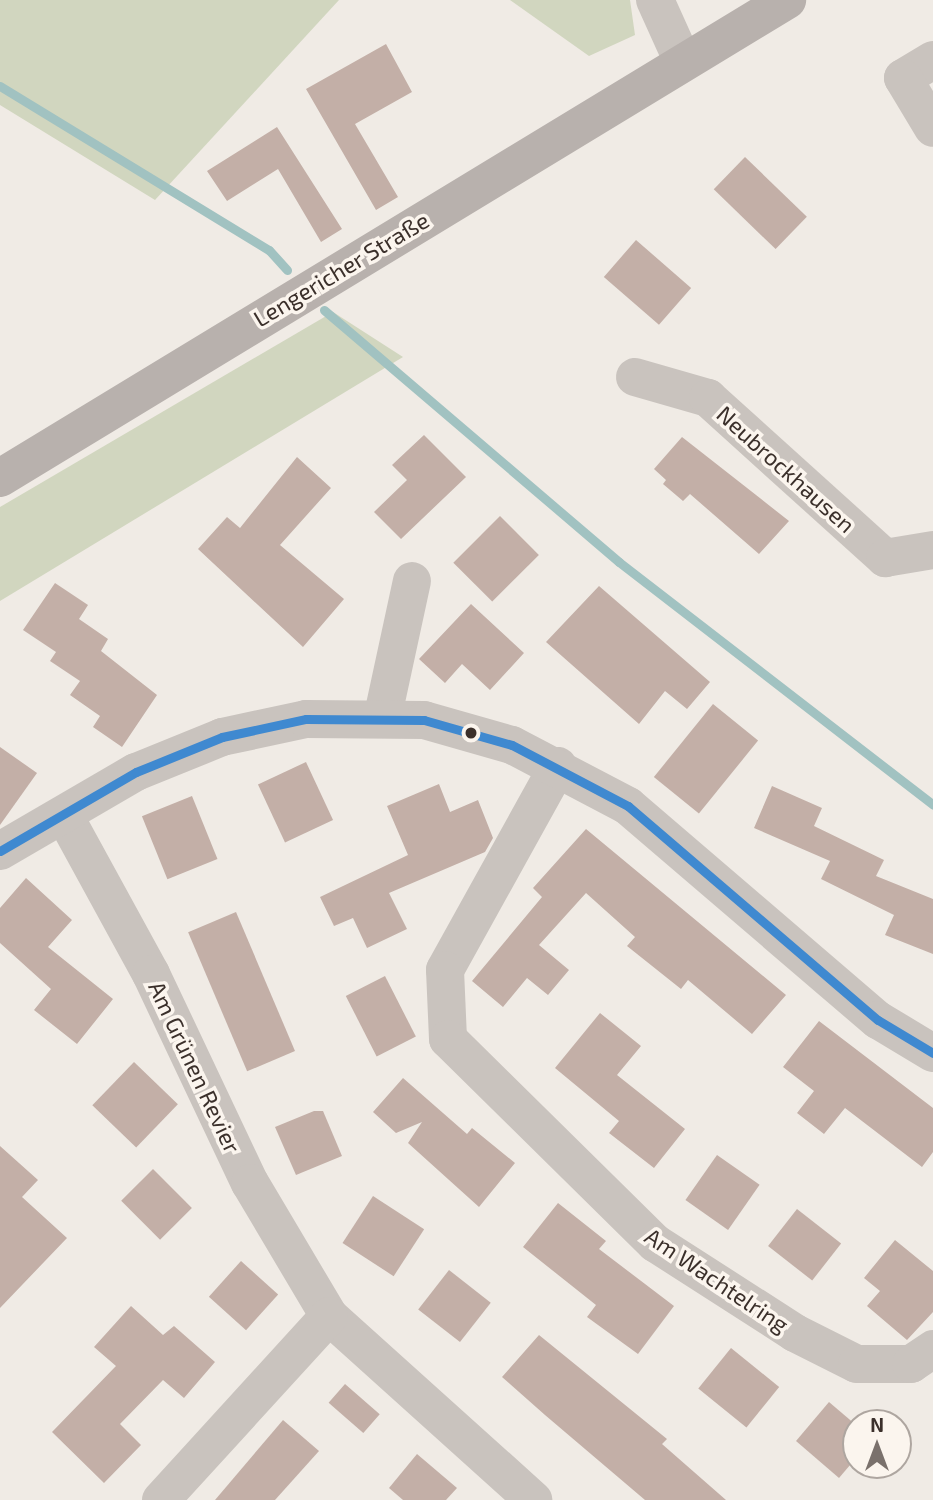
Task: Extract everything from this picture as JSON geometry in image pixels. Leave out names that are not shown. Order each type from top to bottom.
[{"type":"main road","name":"Lengericher Straße","points":[[0,478],[787,0]]},
{"type":"street","points":[[655,0],[683,62]]},
{"type":"street","points":[[933,60],[902,78],[933,128]]},
{"type":"street","name":"Neubrockhausen","points":[[635,377],[708,398],[885,558],[933,550]]},
{"type":"street","points":[[383,715],[411,581]]},
{"type":"street","points":[[0,851],[136,772],[222,737],[306,719],[383,715],[468,730],[558,766],[628,806],[878,1020],[933,1053]]},
{"type":"street","name":"Am Wachtelring","points":[[558,766],[445,970],[448,1039],[655,1243],[795,1333],[857,1364],[911,1364],[933,1349]]},
{"type":"street","name":"Am Grünen Revier","points":[[64,815],[151,974],[250,1183],[328,1316],[533,1500]]},
{"type":"street","points":[[161,1500],[328,1316]]},
{"type":"green space","points":[[0,0],[339,0],[155,200],[0,105]]},
{"type":"green space","points":[[510,0],[630,0],[635,35],[589,56]]},
{"type":"green space","points":[[333,312],[403,357],[0,601],[0,507]]},
{"type":"building","points":[[386,44],[412,92],[355,124],[398,197],[376,210],[306,89]]},
{"type":"building","points":[[277,127],[342,229],[321,242],[278,169],[227,201],[207,171]]},
{"type":"building","points":[[745,157],[807,217],[776,249],[714,189]]},
{"type":"building","points":[[636,240],[691,288],[659,325],[604,277]]},
{"type":"building","points":[[424,435],[466,477],[401,539],[374,512],[407,480],[392,465]]},
{"type":"building","points":[[682,437],[789,521],[759,554],[690,494],[683,501],[663,484],[666,480],[654,469]]},
{"type":"building","points":[[297,457],[331,488],[280,545],[344,599],[303,647],[198,549],[227,517],[240,528]]},
{"type":"building","points":[[500,516],[539,555],[492,602],[453,563]]},
{"type":"building","points":[[55,583],[88,605],[79,619],[108,639],[101,651],[157,695],[122,747],[93,727],[100,716],[70,695],[80,681],[50,661],[56,652],[23,630]]},
{"type":"building","points":[[599,586],[710,682],[687,709],[665,691],[639,724],[546,642]]},
{"type":"building","points":[[471,604],[524,653],[490,690],[462,664],[445,683],[419,659]]},
{"type":"building","points":[[713,704],[758,741],[699,814],[654,777]]},
{"type":"building","points":[[0,747],[37,773],[0,825]]},
{"type":"building","points":[[306,762],[333,820],[285,842],[258,784]]},
{"type":"building","points":[[439,784],[450,812],[478,800],[493,838],[485,852],[389,893],[407,929],[367,948],[353,918],[334,926],[320,897],[408,855],[387,806]]},
{"type":"building","points":[[772,786],[822,808],[814,826],[884,860],[876,876],[933,899],[933,954],[885,935],[894,915],[821,879],[830,861],[754,828]]},
{"type":"building","points":[[192,796],[217,859],[167,879],[142,816]]},
{"type":"building","points":[[586,829],[786,995],[752,1034],[688,980],[681,989],[627,946],[635,937],[586,893],[539,945],[569,970],[548,995],[527,978],[503,1007],[472,981],[542,897],[533,888]]},
{"type":"building","points":[[26,878],[72,920],[48,947],[113,999],[77,1044],[34,1010],[51,989],[0,943],[0,908]]},
{"type":"building","points":[[236,912],[295,1051],[247,1071],[188,932]]},
{"type":"building","points":[[385,976],[416,1037],[377,1057],[346,996]]},
{"type":"building","points":[[600,1013],[641,1046],[617,1075],[685,1129],[654,1168],[609,1133],[619,1121],[555,1068]]},
{"type":"building","points":[[819,1021],[933,1108],[933,1152],[922,1167],[845,1108],[824,1134],[797,1113],[814,1091],[783,1067]]},
{"type":"building","points":[[134,1062],[178,1104],[136,1148],[92,1105]]},
{"type":"building","points":[[403,1078],[467,1134],[472,1128],[515,1163],[479,1207],[408,1143],[422,1122],[396,1133],[373,1112]]},
{"type":"building","points":[[314,1111],[323,1111],[342,1156],[296,1175],[275,1127]]},
{"type":"building","points":[[0,1146],[38,1180],[22,1197],[67,1238],[0,1308]]},
{"type":"building","points":[[717,1155],[760,1185],[728,1230],[685,1200]]},
{"type":"building","points":[[153,1169],[192,1208],[160,1240],[121,1201]]},
{"type":"building","points":[[373,1196],[424,1229],[394,1276],[343,1243]]},
{"type":"building","points":[[558,1203],[606,1241],[599,1249],[674,1306],[638,1354],[587,1317],[596,1305],[523,1247]]},
{"type":"building","points":[[797,1209],[841,1243],[812,1281],[768,1246]]},
{"type":"building","points":[[895,1240],[933,1271],[933,1312],[907,1340],[867,1306],[880,1291],[864,1278]]},
{"type":"building","points":[[241,1261],[278,1294],[246,1330],[209,1297]]},
{"type":"building","points":[[449,1270],[491,1303],[460,1342],[418,1309]]},
{"type":"building","points":[[131,1306],[163,1335],[174,1326],[215,1362],[184,1398],[163,1380],[120,1424],[141,1445],[104,1483],[52,1432],[116,1366],[94,1347]]},
{"type":"building","points":[[539,1335],[667,1439],[662,1444],[726,1500],[645,1500],[545,1415],[502,1377]]},
{"type":"building","points":[[731,1348],[779,1387],[746,1427],[698,1388]]},
{"type":"building","points":[[345,1384],[380,1414],[363,1433],[329,1403]]},
{"type":"building","points":[[829,1402],[842,1413],[842,1474],[839,1478],[796,1441]]},
{"type":"building","points":[[283,1420],[319,1451],[275,1500],[215,1500]]},
{"type":"building","points":[[417,1454],[457,1488],[446,1500],[403,1500],[389,1488]]},
{"type":"waterway","points":[[0,86],[269,250],[287,270]]},
{"type":"waterway","points":[[324,310],[619,562],[933,805]]},
{"type":"transit line","points":[[0,851],[136,772],[222,737],[306,719],[424,720],[512,745],[628,806],[878,1020],[933,1053]]}]
